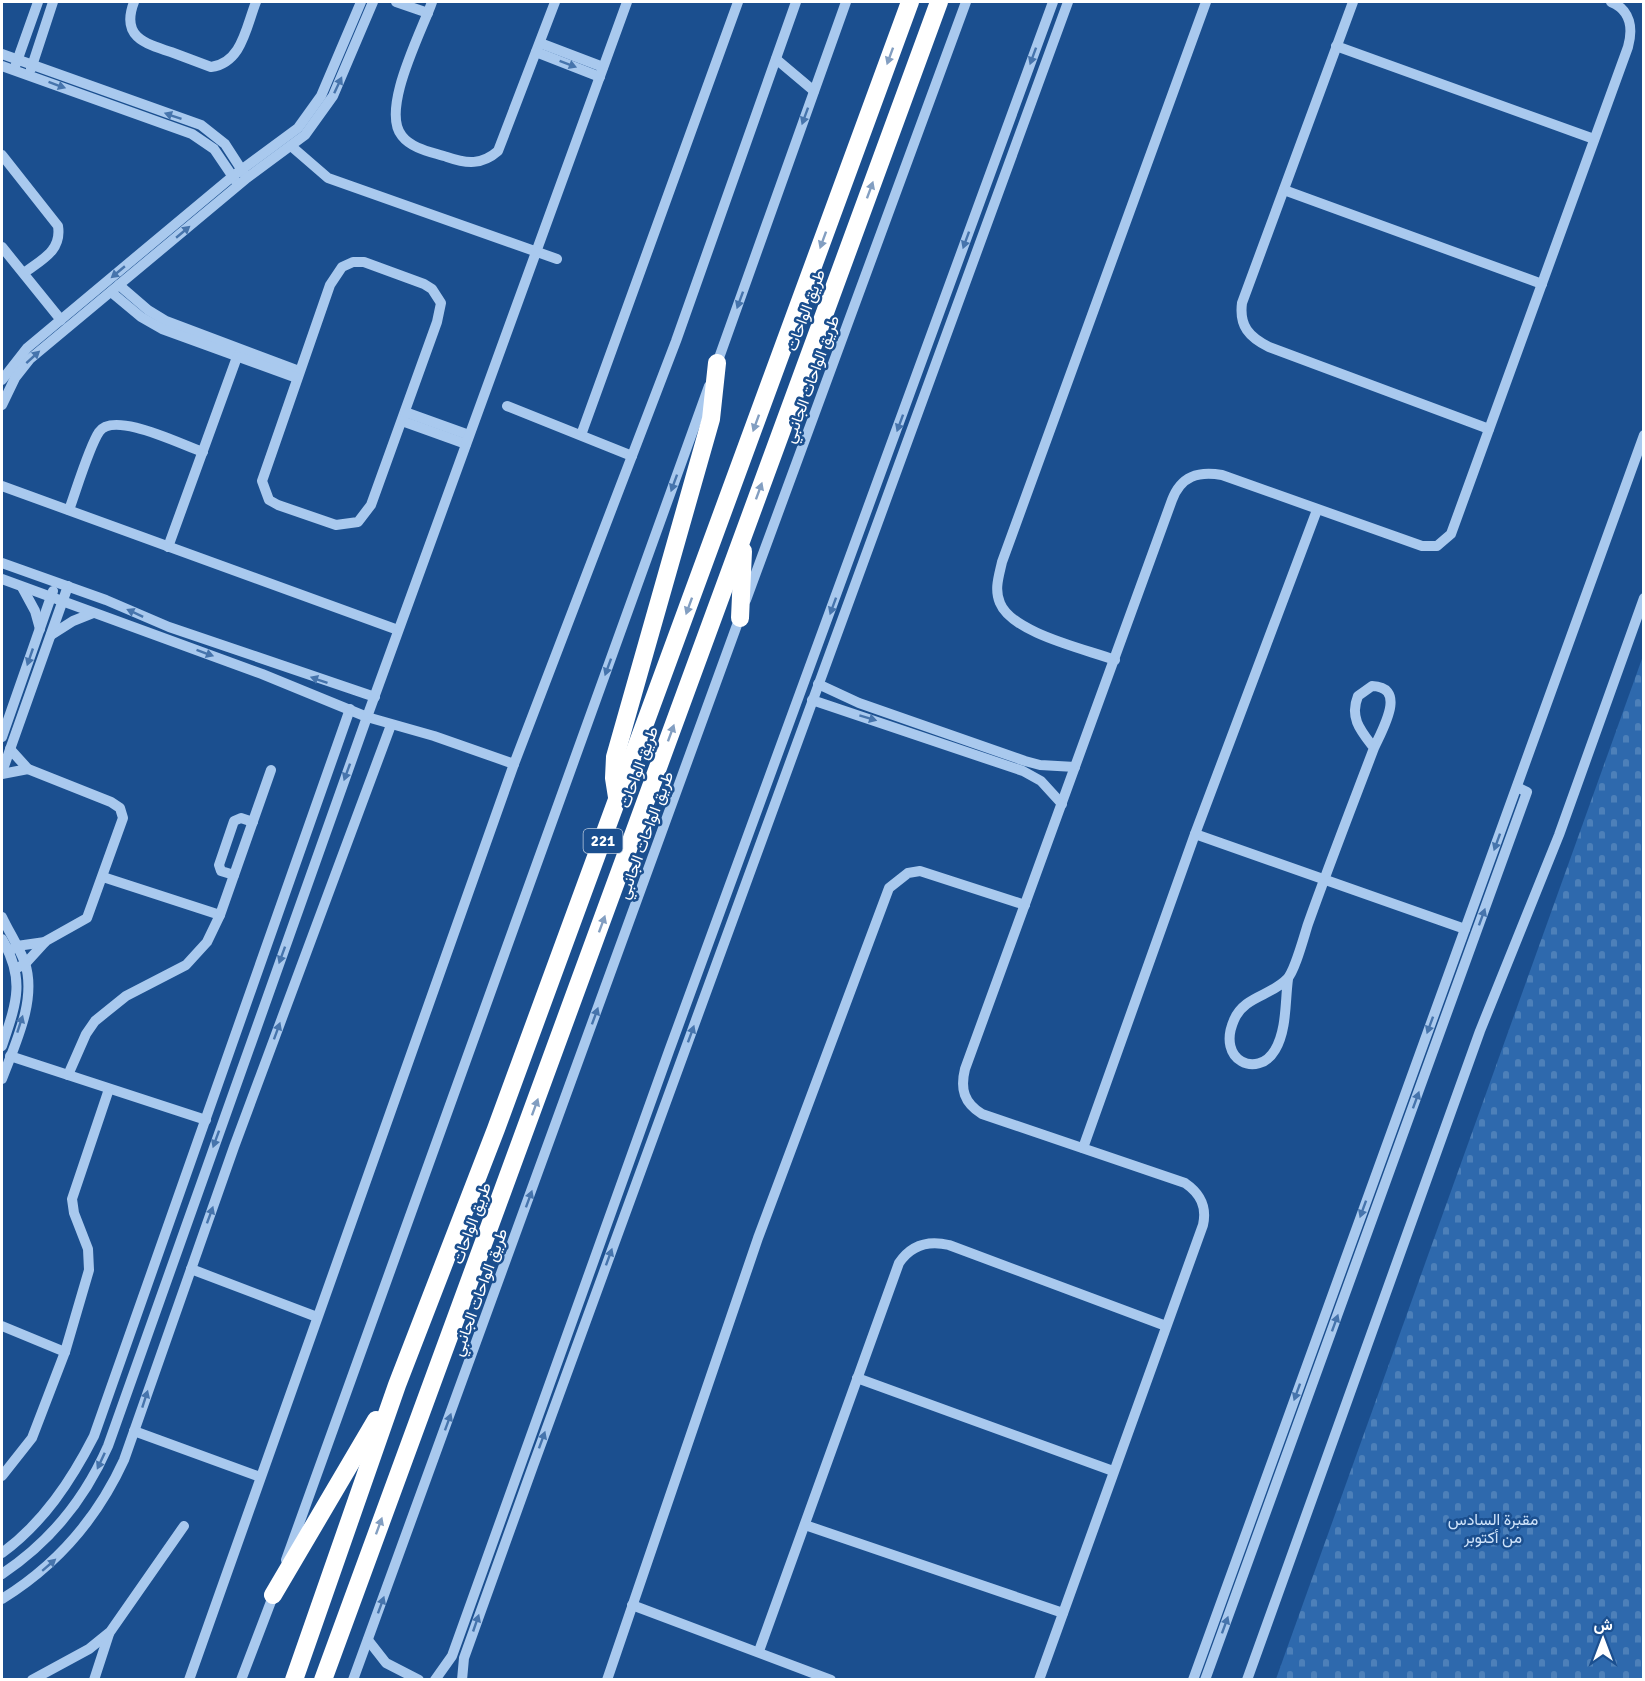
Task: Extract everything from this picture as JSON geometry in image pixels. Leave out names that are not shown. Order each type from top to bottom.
[{"type":"highway","name":"طريق الواحات","points":[[294,1680],[396,1385],[496,1129],[618,801],[910,2]]},
{"type":"highway","name":"طريق الواحات","points":[[322,1680],[939,2]]},
{"type":"highway","points":[[618,801],[614,778],[615,757],[711,419],[717,363]]},
{"type":"highway","points":[[740,618],[744,532]]},
{"type":"highway","points":[[496,1129],[506,1139],[515,1141],[523,1138]]},
{"type":"highway","points":[[273,1595],[396,1385]]},
{"type":"street","points":[[16,65],[38,2]]},
{"type":"street","points":[[31,70],[53,2]]},
{"type":"street","points":[[134,2],[129,15],[130,25],[142,42],[211,66],[222,65],[231,60],[237,51],[256,2]]},
{"type":"street","points":[[2,380],[18,357],[61,320],[289,136],[315,107],[361,2]]},
{"type":"street","points":[[245,173],[291,146],[315,122],[333,96],[373,2]]},
{"type":"street","points":[[396,2],[431,5],[398,94],[395,111],[398,131],[407,141],[417,147],[464,162],[480,162],[493,155],[500,146],[555,2]]},
{"type":"street","points":[[2,1574],[27,1556],[54,1531],[75,1505],[108,1446],[398,630],[627,2]]},
{"type":"street","points":[[581,435],[738,2]]},
{"type":"street","points":[[189,1680],[514,764],[632,456],[795,2]]},
{"type":"street","points":[[241,1680],[846,2]]},
{"type":"street","name":"طريق الواحات الجانبي","points":[[353,1680],[966,2]]},
{"type":"street","points":[[435,1680],[452,1656],[669,1051],[1053,2]]},
{"type":"street","points":[[462,1680],[464,1658],[525,1488],[1068,2]]},
{"type":"street","points":[[1115,660],[1015,623],[999,602],[997,582],[1002,562],[1206,2]]},
{"type":"street","points":[[1353,2],[1242,303],[1241,320],[1251,337],[1276,350],[1489,429]]},
{"type":"street","points":[[1039,1680],[1203,1225],[1203,1204],[1193,1188],[1185,1183],[982,1114],[967,1101],[962,1088],[965,1069],[1176,491],[1188,477],[1205,473],[1222,475],[1422,546],[1442,544],[1451,534],[1631,36],[1630,23],[1625,12],[1611,2]]},
{"type":"street","points":[[1336,46],[1594,139]]},
{"type":"street","points":[[538,47],[601,72]]},
{"type":"street","points":[[2,54],[16,65],[219,138],[245,173]]},
{"type":"street","points":[[776,59],[814,91]]},
{"type":"street","points":[[2,66],[16,65]]},
{"type":"street","points":[[194,129],[214,149],[235,181]]},
{"type":"street","points":[[291,146],[317,171],[328,178],[557,259]]},
{"type":"street","points":[[998,152],[1011,157]]},
{"type":"street","points":[[2,155],[58,226],[59,234],[55,249],[24,273]]},
{"type":"street","points":[[2,405],[15,378],[30,359],[115,288],[235,181]]},
{"type":"street","points":[[1284,190],[1542,284]]},
{"type":"street","points":[[2,247],[61,320]]},
{"type":"street","points":[[353,262],[364,262],[424,284],[438,296],[440,313],[404,416],[371,505],[358,522],[336,525],[269,500],[262,481],[298,374],[330,285],[342,267],[353,262]]},
{"type":"street","points":[[115,288],[149,323],[185,333],[298,374]]},
{"type":"street","points":[[185,333],[237,357],[298,374]]},
{"type":"street","points":[[168,547],[237,357]]},
{"type":"street","points":[[507,406],[632,456]]},
{"type":"street","points":[[404,416],[468,439]]},
{"type":"street","points":[[69,510],[99,431],[111,424],[128,425],[203,452]]},
{"type":"street","points":[[1205,1680],[1406,1126],[1644,435]]},
{"type":"street","points":[[2,486],[398,630]]},
{"type":"street","points":[[1083,1148],[1195,834],[1317,510]]},
{"type":"street","points":[[2,563],[68,586],[169,627],[375,697]]},
{"type":"street","points":[[2,579],[262,674],[367,717],[434,736],[514,764]]},
{"type":"street","points":[[2,737],[56,582]]},
{"type":"street","points":[[28,769],[2,773],[68,586]]},
{"type":"street","points":[[22,587],[31,603],[40,629]]},
{"type":"street","points":[[1247,1680],[1480,1031],[1559,835],[1644,598]]},
{"type":"street","points":[[51,636],[73,621],[93,613]]},
{"type":"street","points":[[818,684],[859,703],[1025,761],[1040,765],[1076,767]]},
{"type":"street","points":[[1288,979],[1239,1009],[1229,1039],[1229,1050],[1235,1057],[1252,1064],[1261,1063],[1275,1050],[1281,1033],[1288,979],[1392,704],[1388,692],[1372,686],[1358,696],[1354,713],[1359,729],[1374,748]]},
{"type":"street","points":[[812,700],[1023,771],[1041,781],[1062,804]]},
{"type":"street","points":[[2,1553],[24,1536],[53,1503],[78,1468],[93,1436],[350,709]]},
{"type":"street","points":[[2,1599],[43,1570],[81,1532],[115,1479],[391,725]]},
{"type":"street","points":[[10,749],[28,769],[111,802],[120,808],[122,823],[87,918],[46,941],[13,949]]},
{"type":"street","points":[[68,1075],[86,1034],[95,1021],[126,996],[186,965],[207,942],[220,915],[271,770]]},
{"type":"street","points":[[1193,1680],[1465,929],[1522,790]]},
{"type":"street","points":[[234,875],[221,871],[219,865],[234,821],[242,818],[253,822]]},
{"type":"street","points":[[1195,834],[1465,929]]},
{"type":"street","points":[[738,866],[750,870]]},
{"type":"street","points":[[607,1680],[758,1238],[889,888],[908,873],[920,871],[1025,905]]},
{"type":"street","points":[[103,877],[220,915]]},
{"type":"street","points":[[2,917],[20,967],[27,1000],[2,1079]]},
{"type":"street","points":[[2,940],[13,949]]},
{"type":"street","points":[[2,1046],[16,1003],[20,967],[46,941]]},
{"type":"street","points":[[669,1051],[682,1057]]},
{"type":"street","points":[[10,1056],[206,1120]]},
{"type":"street","points":[[2,1476],[32,1438],[65,1352],[82,1299],[90,1259],[74,1213],[72,1199],[109,1089]]},
{"type":"street","points":[[1395,1122],[1406,1126]]},
{"type":"street","points":[[759,1651],[899,1263],[909,1251],[931,1243],[958,1249],[1167,1326]]},
{"type":"street","points":[[191,1269],[317,1317]]},
{"type":"street","points":[[142,1299],[157,1305]]},
{"type":"street","points":[[2,1326],[65,1352]]},
{"type":"street","points":[[857,1378],[1113,1471]]},
{"type":"street","points":[[134,1431],[260,1477]]},
{"type":"street","points":[[513,1484],[525,1488]]},
{"type":"street","points":[[805,1525],[1063,1613]]},
{"type":"street","points":[[94,1680],[110,1632],[184,1526]]},
{"type":"street","points":[[632,1605],[831,1680]]},
{"type":"street","points":[[32,1680],[88,1649],[110,1632]]},
{"type":"street","points":[[368,1640],[379,1656],[402,1676],[419,1680]]},
{"type":"green space","name":"مقبرة السادس من أكتوبر","points":[[1643,656],[1643,1679],[1276,1679]]}]
